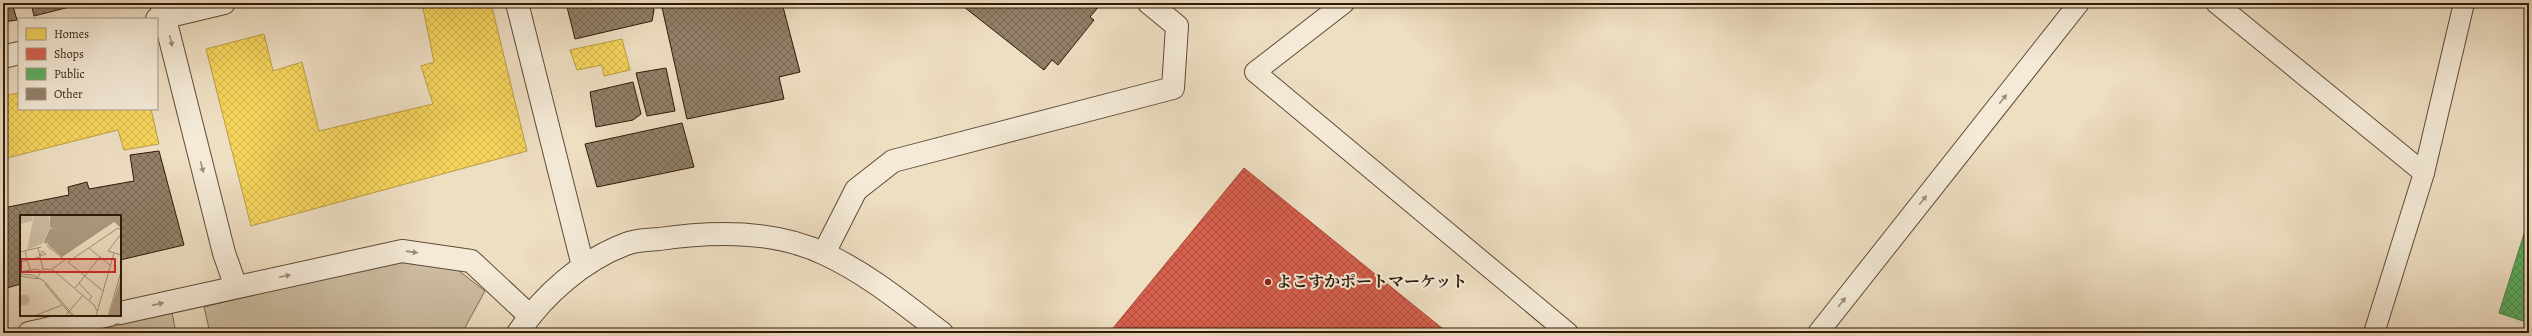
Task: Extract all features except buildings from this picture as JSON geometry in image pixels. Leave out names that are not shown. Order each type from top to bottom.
[{"type":"street","points":[[224,3],[161,13],[224,253],[236,287]]},
{"type":"street","points":[[517,3],[583,266]]},
{"type":"street","points":[[824,253],[856,190],[893,161],[1173,88],[1177,26],[1149,3]]},
{"type":"street","points":[[3,57],[18,53]]},
{"type":"street","points":[[121,312],[402,251],[471,261],[524,324],[583,266],[627,243],[697,233],[764,235],[824,253],[868,276],[942,333]]},
{"type":"street","points":[[29,333],[105,316]]},
{"type":"lane","points":[[1344,3],[1255,72],[1568,333]]},
{"type":"lane","points":[[1818,333],[2079,3]]},
{"type":"lane","points":[[2216,3],[2424,173]]},
{"type":"lane","points":[[2374,333],[2424,173],[2464,3]]},
{"type":"shaded area","points":[[410,259],[454,267],[485,291],[462,333],[210,333],[204,307],[311,280]]},
{"type":"shaded area","points":[[172,312],[176,333],[83,333]]},
{"type":"place","name":"よこすかポートマーケット","points":[[1268,282]]}]
